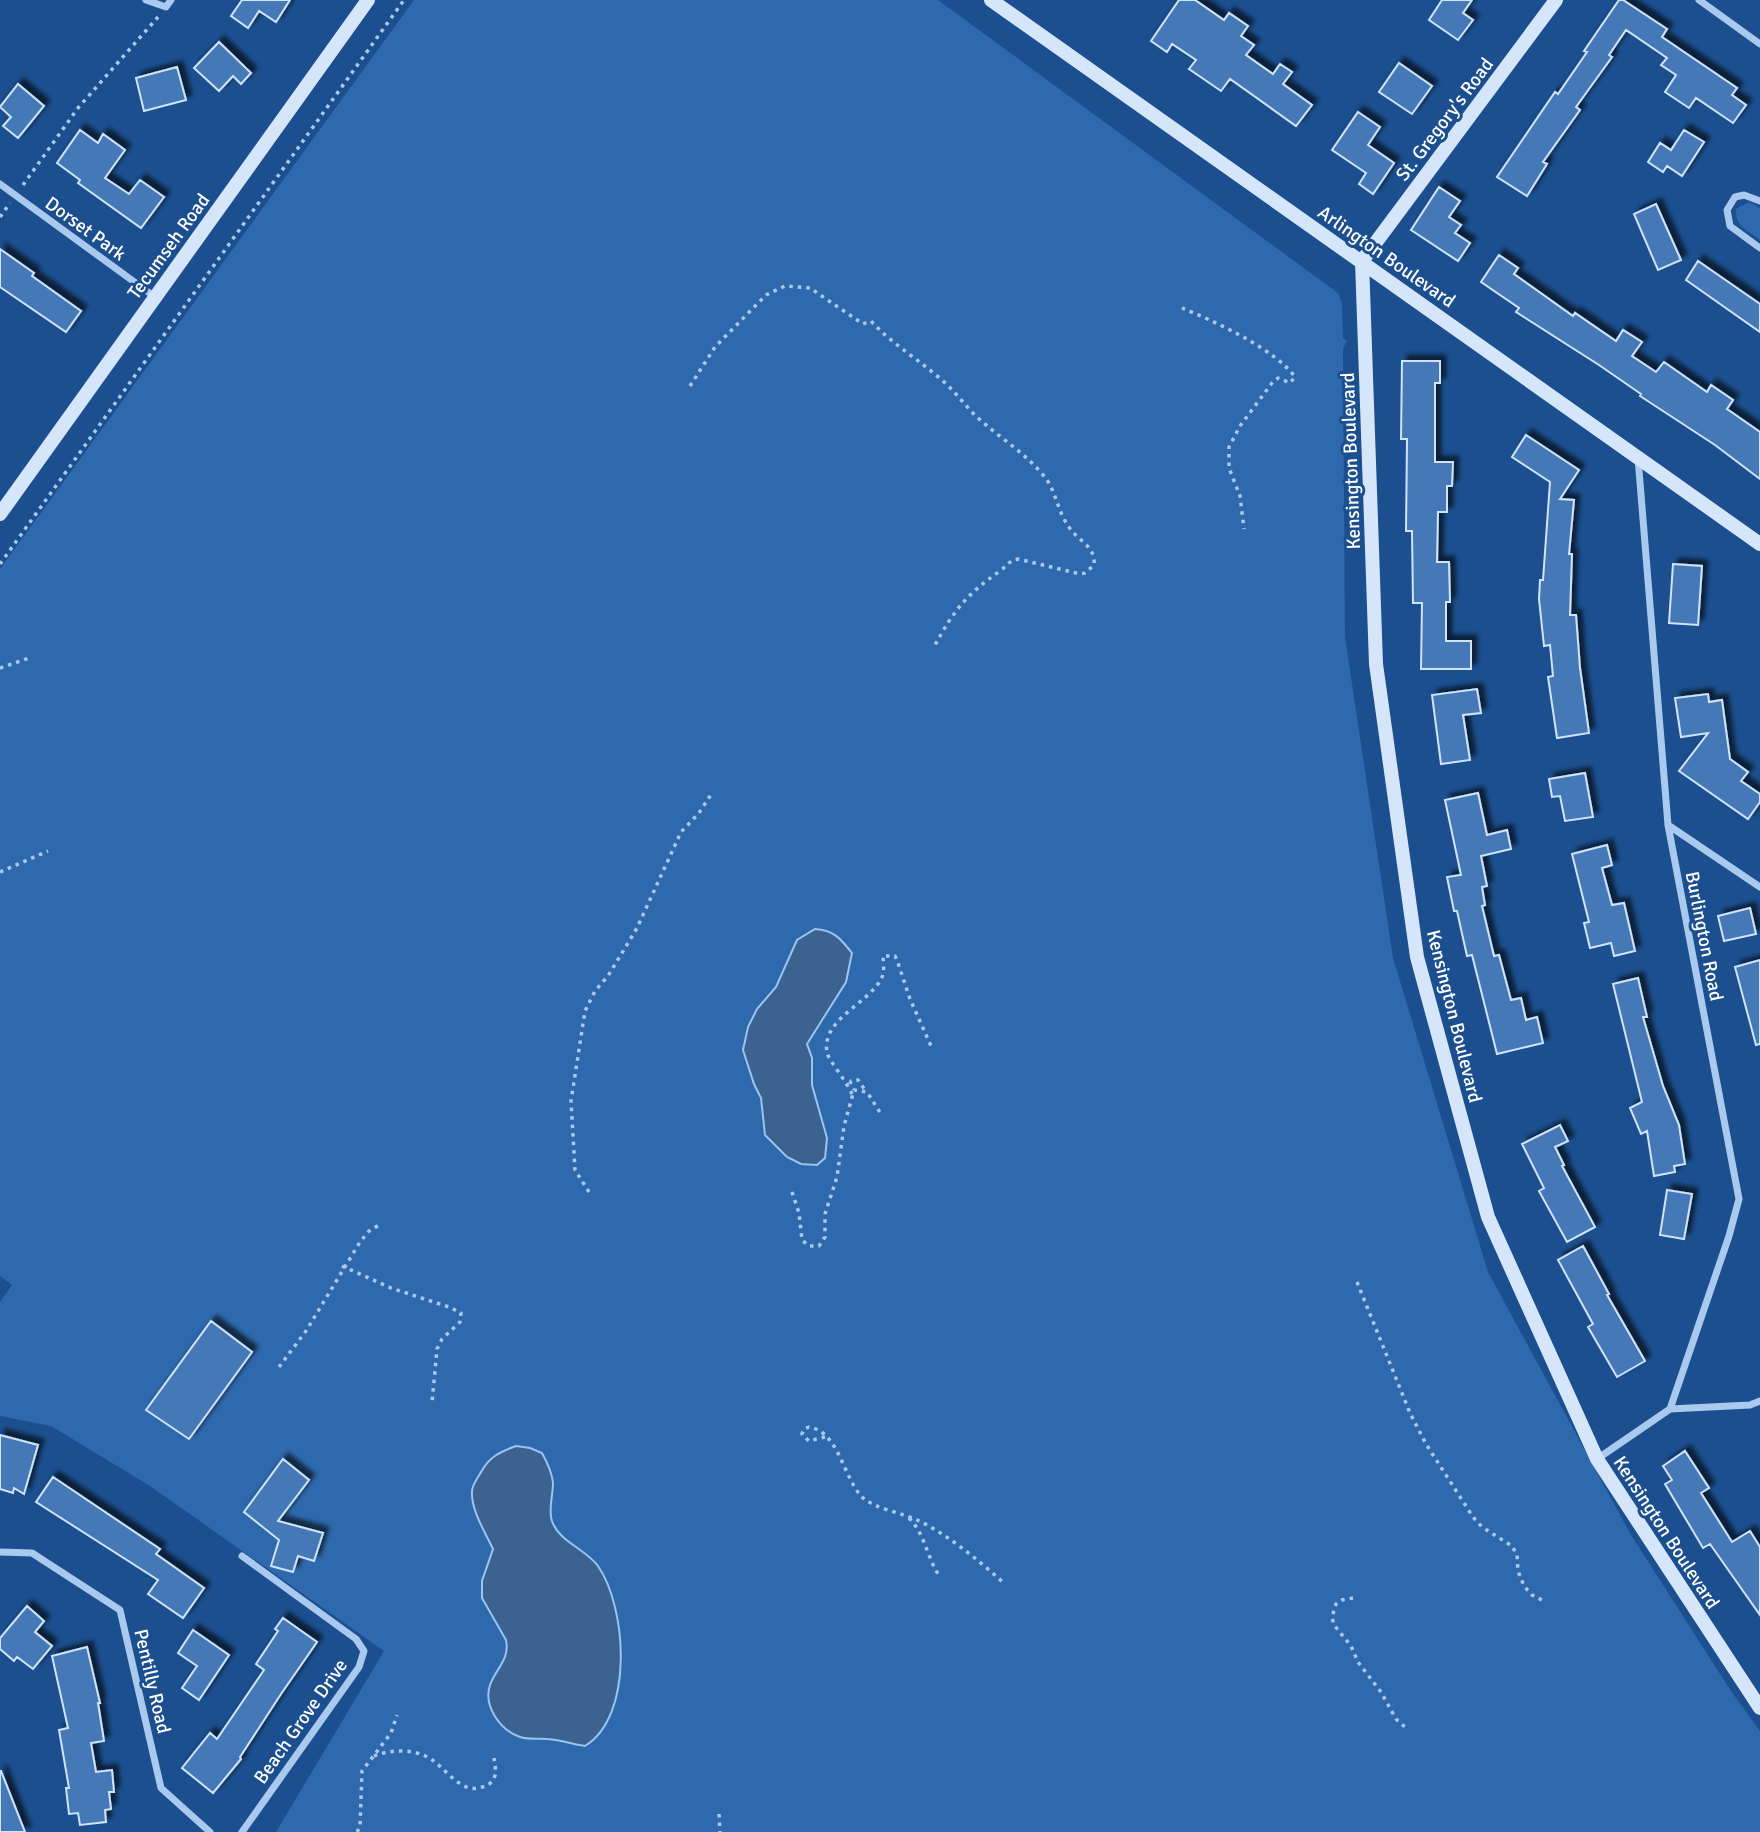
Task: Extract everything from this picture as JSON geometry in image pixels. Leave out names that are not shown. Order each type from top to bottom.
[{"type":"street","points":[[146,0],[166,8],[172,0]]},
{"type":"street","name":"Tecumseh Road","points":[[0,514],[368,0]]},
{"type":"street","name":"Arlington Boulevard","points":[[991,0],[1760,544]]},
{"type":"street","name":"St. Gregory's Road","points":[[1362,261],[1556,0]]},
{"type":"street","points":[[1699,0],[1760,44]]},
{"type":"street","name":"Dorset Park","points":[[0,184],[155,297]]},
{"type":"street","points":[[1760,201],[1744,195],[1735,197],[1727,210],[1730,226],[1760,248]]},
{"type":"street","name":"Kensington Boulevard","points":[[1362,261],[1376,663],[1417,957],[1488,1217],[1597,1459],[1760,1708]]},
{"type":"street","name":"Burlington Road","points":[[1638,457],[1668,825],[1739,1199],[1670,1409]]},
{"type":"street","points":[[1668,825],[1760,887]]},
{"type":"street","points":[[1597,1459],[1670,1409],[1750,1405],[1760,1401]]},
{"type":"street","name":"Pentilly Road","points":[[0,1552],[32,1553],[121,1610],[161,1788],[210,1832]]},
{"type":"street","name":"Beach Grove Drive","points":[[242,1556],[356,1639],[364,1651],[359,1667],[242,1832]]},
{"type":"path","points":[[0,564],[404,0]]},
{"type":"path","points":[[0,217],[78,108],[166,8]]},
{"type":"path","points":[[690,386],[715,347],[766,295],[785,286],[806,286],[863,324],[871,321],[884,335],[936,374],[971,412],[1017,447],[1051,485],[1060,515],[1070,530],[1091,548],[1095,557],[1094,565],[1080,574],[1018,559],[1010,561],[1004,569],[980,584],[958,606],[934,647]]},
{"type":"path","points":[[1182,307],[1242,337],[1295,377],[1290,383],[1278,378],[1272,383],[1240,426],[1229,447],[1229,468],[1240,496],[1244,528]]},
{"type":"path","points":[[0,668],[32,657]]},
{"type":"path","points":[[589,1192],[575,1170],[571,1101],[585,1011],[595,991],[608,976],[637,928],[681,832],[708,802],[712,793]]},
{"type":"path","points":[[0,872],[48,851]]},
{"type":"path","points":[[852,1094],[847,1081],[828,1057],[827,1038],[837,1023],[880,981],[884,975],[883,956],[895,956],[931,1046]]},
{"type":"path","points":[[792,1192],[799,1213],[802,1240],[809,1246],[819,1246],[825,1237],[825,1214],[837,1177],[844,1126],[852,1094],[849,1083],[851,1081],[858,1080],[881,1114]]},
{"type":"path","points":[[852,1094],[858,1089],[866,1092]]},
{"type":"path","points":[[279,1367],[306,1331],[360,1242],[369,1231],[381,1224]]},
{"type":"path","points":[[342,1266],[391,1288],[461,1313],[460,1322],[442,1339],[437,1349],[432,1402]]},
{"type":"path","points":[[1357,1282],[1410,1413],[1426,1444],[1473,1517],[1482,1527],[1513,1546],[1524,1586],[1532,1595],[1544,1601]]},
{"type":"path","points":[[825,1437],[809,1441],[802,1434],[804,1429],[809,1427],[822,1431],[837,1452],[853,1487],[865,1500],[908,1516],[936,1531],[1005,1584]]},
{"type":"path","points":[[908,1516],[917,1526],[932,1565],[940,1577]]},
{"type":"path","points":[[1353,1598],[1336,1604],[1332,1617],[1334,1625],[1351,1646],[1358,1662],[1381,1692],[1396,1718],[1408,1730]]},
{"type":"path","points":[[357,1832],[360,1827],[362,1771],[391,1734],[397,1715]]},
{"type":"path","points":[[374,1756],[382,1752],[403,1751],[421,1754],[429,1757],[462,1785],[475,1788],[486,1786],[494,1778],[494,1758]]},
{"type":"path","points":[[719,1814],[720,1832]]},
{"type":"shaded area","points":[[414,0],[938,0],[1338,293],[1342,304],[1343,338],[1347,341],[1343,348],[1345,637],[1393,958],[1488,1272],[1631,1535],[1731,1691],[1760,1731],[1760,1832],[276,1832],[384,1651],[150,1486],[51,1426],[0,1416],[0,1302],[12,1285],[0,1276],[0,569]]},
{"type":"shaded area","points":[[1749,202],[1760,208],[1760,240],[1737,219],[1736,209]]},
{"type":"shaded area","points":[[815,929],[836,936],[852,953],[846,982],[807,1044],[812,1058],[812,1085],[827,1138],[825,1158],[817,1165],[801,1164],[787,1157],[765,1135],[761,1098],[743,1050],[748,1027],[757,1009],[776,987],[797,940]]},
{"type":"shaded area","points":[[516,1446],[542,1453],[552,1479],[550,1513],[555,1528],[598,1566],[608,1585],[615,1608],[621,1660],[618,1687],[612,1711],[601,1731],[585,1746],[523,1738],[513,1734],[500,1723],[489,1701],[490,1685],[504,1659],[507,1647],[506,1640],[482,1598],[482,1581],[493,1549],[476,1513],[472,1489],[492,1458]]},
{"type":"building","points":[[242,0],[290,0],[276,22],[259,11],[248,28],[231,16]]},
{"type":"building","points":[[1179,0],[1195,0],[1224,20],[1229,13],[1248,26],[1241,36],[1254,45],[1246,55],[1273,74],[1280,64],[1292,72],[1283,84],[1312,105],[1296,126],[1230,79],[1221,91],[1189,69],[1196,60],[1172,44],[1167,52],[1151,41]]},
{"type":"building","points":[[1442,0],[1472,0],[1463,13],[1473,20],[1458,40],[1429,20]]},
{"type":"building","points":[[1619,0],[1667,29],[1662,37],[1737,88],[1732,95],[1746,105],[1733,123],[1696,98],[1689,108],[1665,92],[1676,75],[1661,65],[1667,58],[1626,30],[1609,55],[1612,57],[1576,107],[1580,110],[1543,162],[1547,164],[1527,196],[1497,177],[1555,92],[1558,94],[1587,52],[1584,51]]},
{"type":"building","points":[[219,42],[251,73],[241,84],[233,76],[219,91],[194,68]]},
{"type":"building","points":[[1399,63],[1432,86],[1412,114],[1379,92]]},
{"type":"building","points":[[177,67],[186,100],[144,111],[136,78]]},
{"type":"building","points":[[18,84],[44,106],[18,138],[3,126],[11,117],[0,107]]},
{"type":"building","points":[[1358,112],[1380,127],[1368,145],[1394,163],[1373,194],[1359,184],[1366,173],[1332,150]]},
{"type":"building","points":[[80,130],[98,143],[103,134],[125,150],[105,178],[129,194],[140,180],[164,197],[141,228],[78,183],[80,180],[57,163]]},
{"type":"building","points":[[1684,130],[1704,142],[1682,176],[1667,166],[1663,172],[1648,162],[1660,143],[1671,150]]},
{"type":"building","points":[[1439,187],[1460,201],[1449,217],[1461,225],[1455,233],[1470,243],[1458,261],[1411,230]]},
{"type":"building","points":[[1656,204],[1681,260],[1658,270],[1634,214]]},
{"type":"building","points":[[0,249],[81,311],[66,332],[0,287]]},
{"type":"building","points":[[1499,255],[1518,268],[1514,274],[1573,316],[1575,313],[1616,341],[1623,330],[1642,342],[1632,356],[1656,372],[1664,362],[1707,392],[1711,385],[1733,400],[1727,409],[1760,432],[1760,479],[1599,365],[1516,312],[1519,308],[1481,282]]},
{"type":"building","points":[[1698,261],[1760,304],[1760,332],[1686,280]]},
{"type":"building","points":[[1402,361],[1440,361],[1440,383],[1435,383],[1435,462],[1453,462],[1452,486],[1447,486],[1447,512],[1438,512],[1437,562],[1449,562],[1450,602],[1446,602],[1446,641],[1471,641],[1471,669],[1421,669],[1422,603],[1413,603],[1412,531],[1406,531],[1407,439],[1401,439]]},
{"type":"building","points":[[1526,435],[1579,470],[1560,499],[1574,500],[1569,554],[1572,554],[1570,615],[1576,615],[1589,733],[1557,738],[1548,677],[1553,676],[1550,645],[1544,646],[1539,599],[1540,580],[1543,580],[1550,482],[1512,457]]},
{"type":"building","points":[[1673,564],[1702,566],[1698,625],[1669,623]]},
{"type":"building","points":[[1477,689],[1481,713],[1463,715],[1470,760],[1441,764],[1432,695]]},
{"type":"building","points":[[1708,694],[1709,702],[1722,700],[1730,759],[1748,772],[1741,781],[1760,794],[1760,802],[1748,819],[1679,771],[1708,733],[1681,737],[1675,698]]},
{"type":"building","points":[[1585,773],[1593,817],[1565,821],[1560,796],[1552,797],[1549,779]]},
{"type":"building","points":[[1478,793],[1487,835],[1507,830],[1511,849],[1481,856],[1487,886],[1482,887],[1485,905],[1482,906],[1494,956],[1499,955],[1511,1000],[1521,998],[1526,1020],[1537,1017],[1543,1043],[1497,1054],[1472,955],[1467,956],[1447,877],[1461,875],[1445,800]]},
{"type":"building","points":[[1607,845],[1612,865],[1602,868],[1612,905],[1624,903],[1635,951],[1614,956],[1611,943],[1590,948],[1584,923],[1589,922],[1572,854]]},
{"type":"building","points":[[1750,908],[1756,934],[1724,941],[1718,916]]},
{"type":"building","points":[[1760,960],[1760,1044],[1756,1045],[1735,967]]},
{"type":"building","points":[[1638,978],[1647,1017],[1643,1017],[1663,1086],[1679,1125],[1685,1164],[1674,1166],[1675,1172],[1654,1176],[1647,1131],[1641,1134],[1630,1108],[1642,1102],[1613,984]]},
{"type":"building","points":[[1560,1125],[1568,1141],[1555,1147],[1564,1165],[1562,1166],[1595,1227],[1567,1242],[1539,1191],[1544,1188],[1522,1144]]},
{"type":"building","points":[[1667,1190],[1692,1194],[1684,1239],[1660,1235]]},
{"type":"building","points":[[1583,1246],[1609,1294],[1607,1295],[1645,1361],[1617,1377],[1588,1327],[1593,1324],[1558,1260]]},
{"type":"building","points":[[211,1321],[252,1352],[189,1439],[146,1410]]},
{"type":"building","points":[[0,1435],[38,1445],[24,1494],[14,1488],[13,1493],[0,1489]]},
{"type":"building","points":[[1685,1451],[1709,1488],[1701,1493],[1732,1542],[1750,1531],[1760,1547],[1760,1615],[1710,1544],[1703,1548],[1665,1484],[1672,1480],[1663,1466]]},
{"type":"building","points":[[283,1459],[309,1480],[278,1521],[323,1533],[314,1561],[298,1556],[293,1572],[271,1566],[279,1540],[244,1512]]},
{"type":"building","points":[[53,1477],[160,1549],[156,1554],[204,1588],[183,1618],[148,1594],[158,1580],[36,1502]]},
{"type":"building","points":[[27,1606],[44,1621],[35,1632],[52,1646],[33,1669],[17,1657],[14,1661],[0,1649],[0,1638]]},
{"type":"building","points":[[283,1618],[317,1642],[241,1759],[213,1793],[182,1768],[210,1733],[217,1739],[264,1670],[256,1664],[278,1631],[275,1629]]},
{"type":"building","points":[[193,1630],[229,1655],[199,1700],[182,1688],[197,1666],[178,1653]]},
{"type":"building","points":[[87,1647],[100,1703],[104,1741],[91,1743],[96,1772],[112,1770],[114,1792],[109,1792],[111,1809],[105,1810],[106,1822],[80,1825],[78,1813],[69,1814],[66,1788],[69,1788],[59,1730],[68,1728],[52,1656]]},
{"type":"building","points":[[1,1771],[25,1832],[0,1832]]}]
